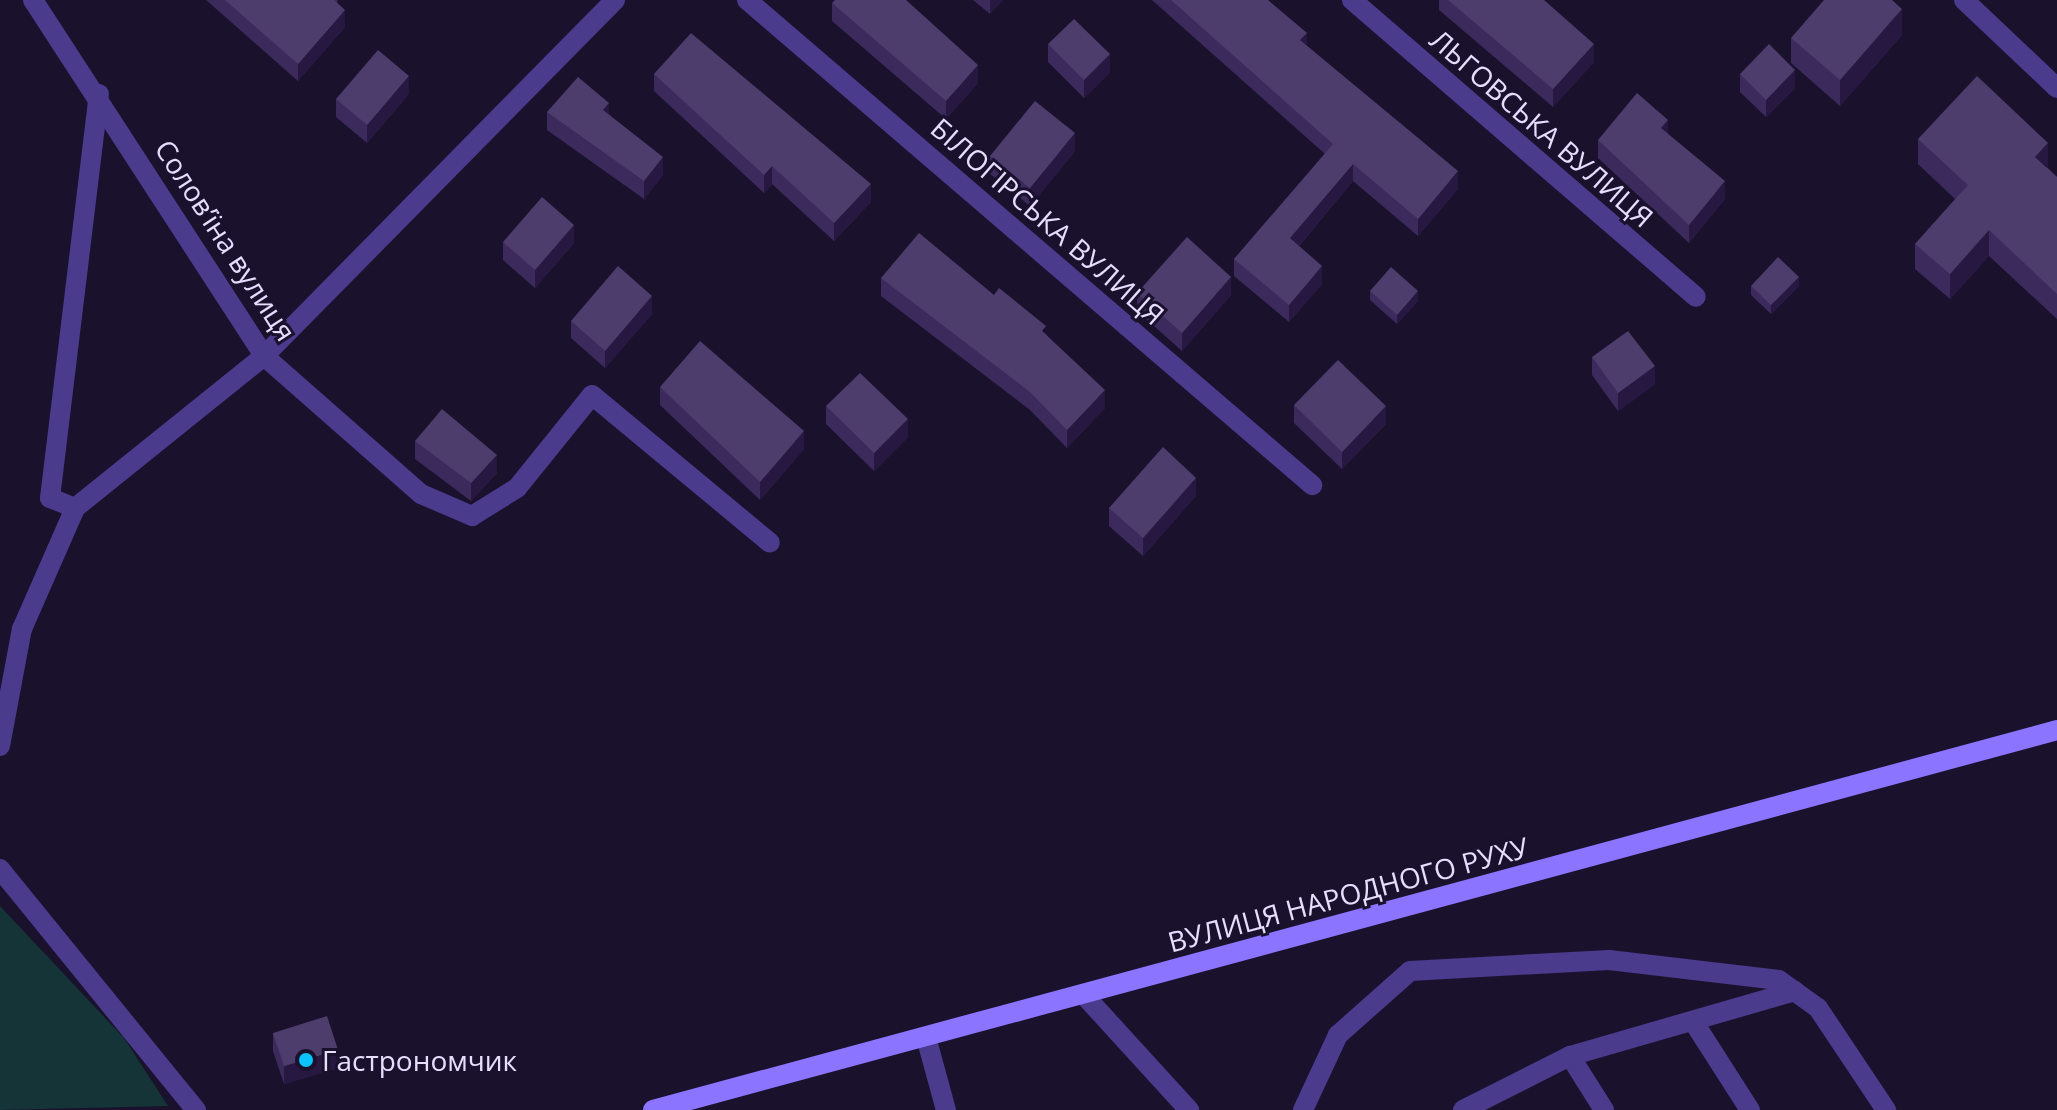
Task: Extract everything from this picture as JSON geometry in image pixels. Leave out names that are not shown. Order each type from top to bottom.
[{"type":"main road","name":"ВУЛИЦЯ НАРОДНОГО РУХУ","points":[[653,1110],[2057,730]]},
{"type":"street","name":"Соловʼїна вулиця","points":[[33,0],[99,94],[264,356],[421,494],[472,516],[517,488],[592,395],[770,543]]},
{"type":"street","points":[[0,746],[22,629],[75,508],[264,356],[615,0]]},
{"type":"street","name":"БІЛОГІРСЬКА ВУЛИЦЯ","points":[[747,0],[1312,485]]},
{"type":"street","name":"ЛЬГОВСЬКА ВУЛИЦЯ","points":[[1352,0],[1696,297]]},
{"type":"street","points":[[1964,0],[2057,88]]},
{"type":"street","points":[[75,508],[50,498],[99,94]]},
{"type":"street","points":[[0,869],[195,1110]]},
{"type":"street","points":[[1303,1110],[1338,1035],[1410,971],[1609,960],[1779,980],[1818,1008],[1886,1110]]},
{"type":"street","points":[[1463,1110],[1570,1056],[1795,991]]},
{"type":"street","points":[[1084,995],[1189,1110]]},
{"type":"street","points":[[1693,1021],[1750,1110]]},
{"type":"street","points":[[926,1037],[946,1110]]},
{"type":"street","points":[[1570,1056],[1604,1110]]},
{"type":"green space","points":[[0,906],[124,1038],[168,1106],[0,1110]]},
{"type":"building","points":[[225,0],[334,0],[345,10],[298,64]]},
{"type":"building","points":[[835,0],[906,0],[978,65],[946,101],[832,3]]},
{"type":"building","points":[[1171,0],[1268,0],[1307,33],[1300,40],[1458,171],[1418,219],[1353,164],[1290,238],[1322,266],[1289,305],[1234,259],[1333,144]]},
{"type":"building","points":[[1448,0],[1544,0],[1594,44],[1553,89]]},
{"type":"building","points":[[1824,0],[1892,0],[1902,9],[1840,80],[1791,38]]},
{"type":"building","points":[[1074,19],[1110,54],[1084,80],[1048,44]]},
{"type":"building","points":[[691,33],[871,184],[834,223],[772,166],[764,175],[654,74]]},
{"type":"building","points":[[1769,44],[1795,70],[1766,100],[1740,74]]},
{"type":"building","points":[[378,50],[409,76],[367,125],[336,99]]},
{"type":"building","points":[[1977,76],[2048,143],[2035,157],[2057,177],[2057,294],[1989,230],[1950,274],[1915,244],[1968,185],[1918,139]]},
{"type":"building","points":[[578,77],[609,103],[603,110],[663,157],[644,181],[547,112]]},
{"type":"building","points":[[1637,93],[1668,120],[1661,128],[1725,181],[1689,225],[1598,140]]},
{"type":"building","points":[[1035,101],[1075,133],[1030,188],[990,156]]},
{"type":"building","points":[[542,197],[574,225],[535,270],[503,242]]},
{"type":"building","points":[[919,233],[994,295],[999,288],[1046,326],[1042,331],[1105,390],[1067,430],[1030,392],[881,278]]},
{"type":"building","points":[[1187,237],[1231,277],[1182,333],[1137,293]]},
{"type":"building","points":[[1778,257],[1799,277],[1771,305],[1751,286]]},
{"type":"building","points":[[618,266],[652,296],[605,351],[571,321]]},
{"type":"building","points":[[1391,267],[1418,291],[1397,315],[1370,291]]},
{"type":"building","points":[[1628,331],[1655,366],[1618,393],[1592,357]]},
{"type":"building","points":[[700,341],[804,431],[760,482],[660,387]]},
{"type":"building","points":[[1338,360],[1386,406],[1342,452],[1294,405]]},
{"type":"building","points":[[860,373],[908,419],[874,453],[826,406]]},
{"type":"building","points":[[442,409],[497,455],[471,483],[415,441]]},
{"type":"building","points":[[1163,447],[1196,478],[1143,538],[1109,508]]},
{"type":"building","points":[[327,1016],[338,1050],[284,1066],[273,1033]]},
{"type":"place","name":"Гастрономчик","points":[[306,1060]]}]
